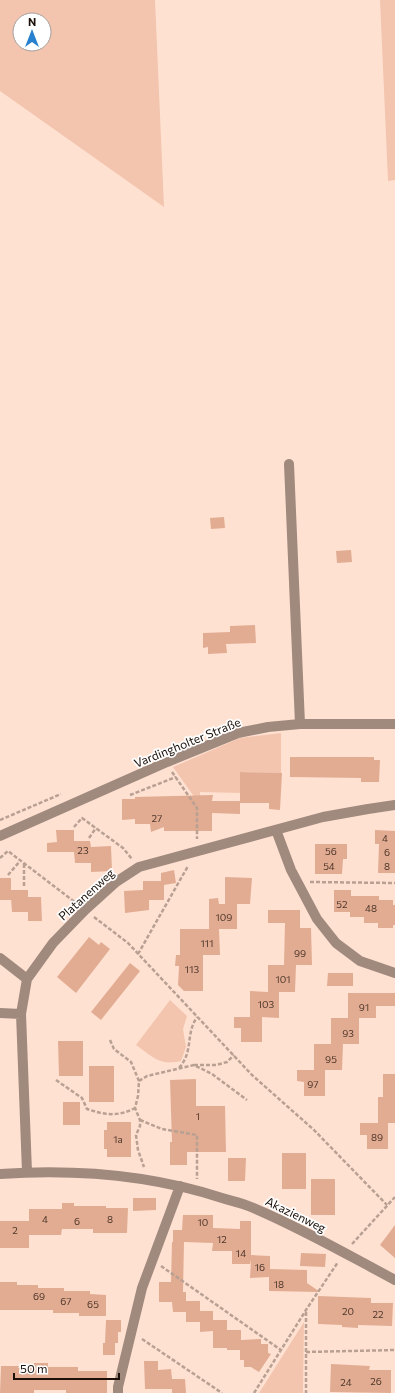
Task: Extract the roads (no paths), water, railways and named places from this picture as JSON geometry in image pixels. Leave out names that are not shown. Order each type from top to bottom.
[{"type":"street","points":[[289,464],[300,724]]},
{"type":"street","name":"Vardingholter Straße","points":[[0,836],[167,762],[238,733],[268,727],[300,724],[395,724]]},
{"type":"street","name":"Platanenweg","points":[[26,1172],[21,1014],[27,979],[52,943],[85,910],[116,882],[139,867],[323,817],[395,805]]},
{"type":"street","points":[[276,830],[291,870],[317,919],[336,943],[360,961],[395,973]]},
{"type":"street","points":[[0,958],[27,979]]},
{"type":"street","points":[[0,1013],[21,1014]]},
{"type":"street","name":"Akazienweg","points":[[0,1174],[26,1172],[93,1174],[148,1179],[198,1190],[250,1207],[296,1228],[395,1280]]},
{"type":"street","points":[[118,1393],[118,1387],[142,1288],[180,1186]]}]
